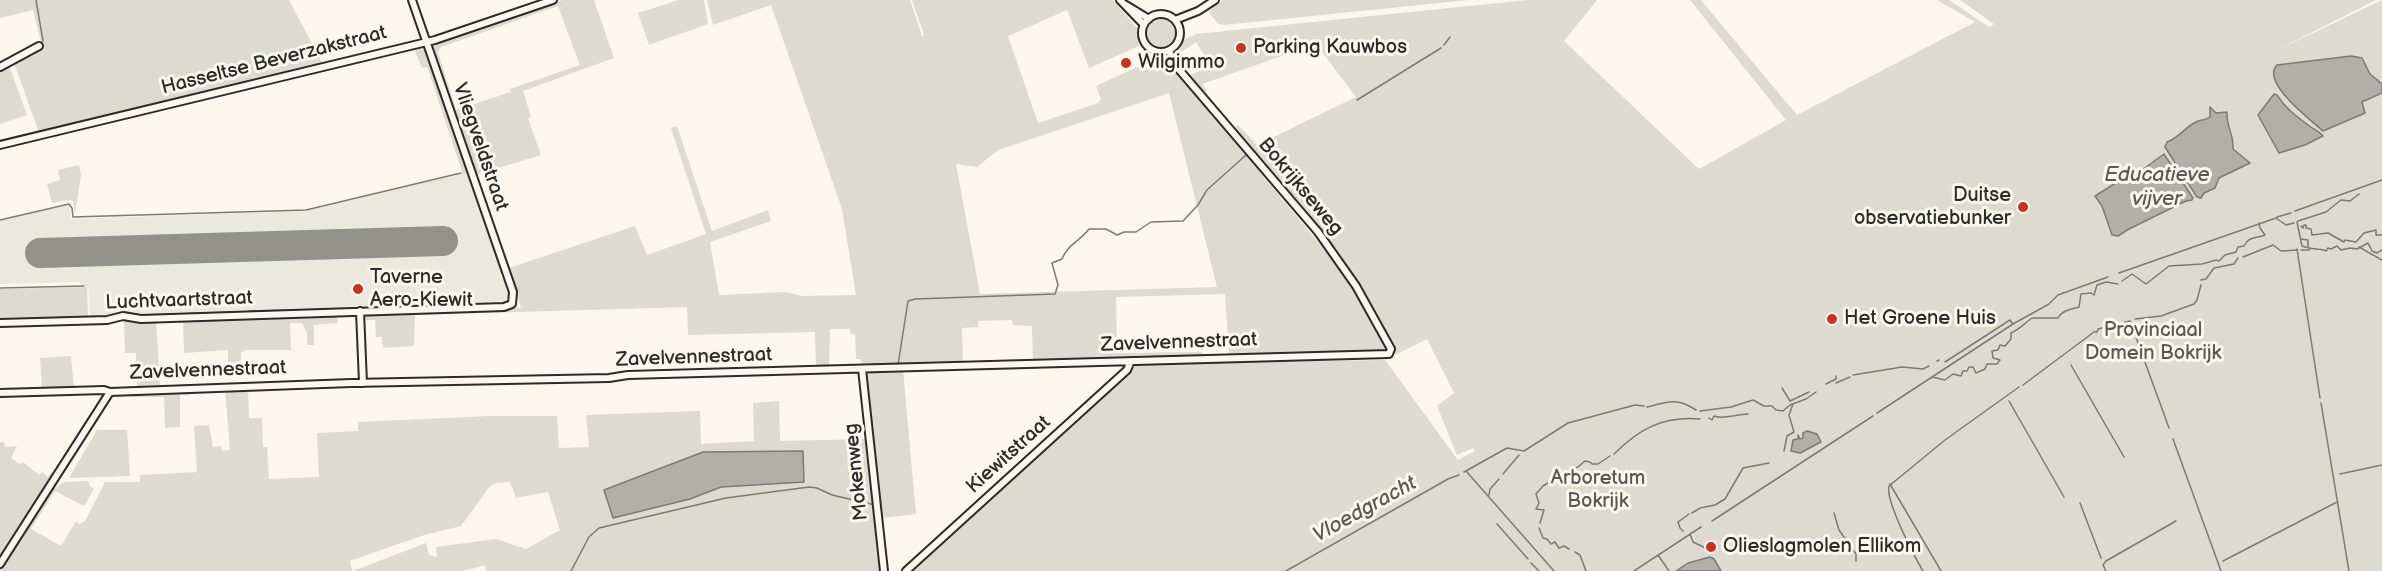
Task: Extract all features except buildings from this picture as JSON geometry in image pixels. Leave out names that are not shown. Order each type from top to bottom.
[{"type":"street","name":"Vliegveldstraat","points":[[412,0],[513,292],[512,304]]},
{"type":"street","name":"Hasseltse Beverzakstraat","points":[[0,145],[426,41],[553,0]]},
{"type":"street","points":[[1175,20],[1215,0]]},
{"type":"street","points":[[1121,2],[1146,22]]},
{"type":"street","points":[[1180,27],[1198,10]]},
{"type":"street","points":[[1159,14],[1171,16],[1175,20],[1180,27],[1179,41],[1169,51],[1154,51],[1146,44],[1142,35],[1146,22],[1159,14]]},
{"type":"street","points":[[0,67],[39,46]]},
{"type":"street","name":"Bokrijkseweg","points":[[1169,51],[1176,66],[1318,232],[1356,286],[1391,349],[1389,354]]},
{"type":"street","name":"Luchtvaartstraat","points":[[0,323],[107,320],[123,316],[141,319],[504,307],[512,304]]},
{"type":"street","points":[[360,311],[363,382]]},
{"type":"street","name":"Zavelvennestraat","points":[[0,393],[104,390],[110,392],[363,382],[585,378],[1389,354]]},
{"type":"street","name":"Kiewitstraat","points":[[906,571],[1118,378],[1131,362]]},
{"type":"street","name":"Mokenweg","points":[[862,369],[884,571]]},
{"type":"street","points":[[0,564],[110,392]]},
{"type":"shaded area","points":[[469,172],[503,272],[500,275],[502,280],[505,280],[509,294],[505,303],[90,316],[89,288],[79,282],[0,284],[0,221],[8,218],[70,205],[71,219],[306,211]]},
{"type":"green space","points":[[0,0],[289,0],[322,63],[39,132],[14,63],[42,46],[33,10],[0,18]]},
{"type":"green space","points":[[562,0],[594,0],[614,58],[523,91],[531,117],[528,118],[541,155],[475,175],[432,45],[434,42]],"holes":[[[558,6],[580,65],[510,89],[511,92],[456,110],[438,52],[441,47]]]},
{"type":"green space","points":[[679,0],[704,0],[708,24],[649,45],[638,13]]},
{"type":"green space","points":[[707,0],[910,0],[922,36],[924,35],[912,0],[1113,0],[1137,28],[1139,46],[1089,68],[1067,10],[1008,36],[1038,123],[1098,103],[1101,99],[1096,86],[1157,58],[1170,64],[1347,277],[1386,346],[1386,349],[1381,352],[1229,355],[1225,294],[1116,297],[1117,353],[1202,352],[1203,363],[1320,358],[1321,361],[1385,360],[1458,460],[1475,451],[1473,448],[1457,455],[1437,406],[1454,393],[1427,339],[1395,355],[1392,344],[1339,252],[1301,204],[1234,128],[1238,125],[1257,145],[1356,97],[1316,44],[1202,84],[1207,91],[1204,94],[1188,76],[1211,66],[1196,42],[1178,54],[1184,40],[1196,34],[1528,0],[1597,0],[1564,41],[1699,169],[1786,120],[1690,0],[1701,0],[1797,115],[1975,22],[1937,0],[1949,0],[1989,27],[1994,24],[1960,0],[2376,0],[2269,54],[2382,0],[2382,571],[908,571],[926,554],[929,556],[1135,364],[1033,362],[1032,326],[1013,325],[1012,320],[978,321],[978,327],[962,328],[963,364],[862,367],[861,359],[856,359],[855,334],[850,334],[850,329],[830,329],[829,367],[816,368],[815,332],[688,335],[687,307],[415,315],[414,346],[383,348],[382,337],[376,337],[375,320],[364,320],[364,313],[521,308],[509,268],[635,226],[647,255],[706,234],[671,128],[677,126],[712,231],[768,210],[771,221],[710,242],[719,295],[785,292],[803,296],[856,295],[842,209],[771,5],[713,25]],"holes":[[[1169,93],[1217,287],[980,294],[956,164],[977,167],[998,150]]]},
{"type":"green space","points":[[1223,0],[1468,0],[1224,25],[1218,24],[1208,11]]},
{"type":"green space","points":[[1161,19],[1171,23],[1175,33],[1171,43],[1161,47],[1151,43],[1147,33],[1151,23]]},
{"type":"green space","points":[[413,46],[426,48],[467,173],[463,174],[427,67],[422,68]]},
{"type":"green space","points":[[9,65],[27,115],[0,124],[0,69]]},
{"type":"green space","points":[[79,165],[81,175],[75,214],[73,201],[52,203],[47,184],[60,180],[58,170]]},
{"type":"green space","points":[[87,287],[88,316],[0,319],[0,289]]},
{"type":"green space","points":[[337,315],[338,323],[314,325],[314,345],[307,345],[307,333],[302,323],[290,323],[291,350],[245,350],[241,353],[241,363],[228,363],[228,350],[184,353],[183,319]]},
{"type":"green space","points":[[156,320],[160,386],[137,386],[136,353],[125,353],[124,321]]},
{"type":"green space","points":[[71,356],[74,389],[42,389],[40,358]]},
{"type":"green space","points":[[903,370],[916,514],[882,518],[888,571],[486,571],[485,565],[463,571],[353,571],[426,543],[429,555],[437,557],[436,547],[496,539],[526,549],[560,530],[548,492],[516,498],[510,482],[490,486],[461,526],[421,536],[350,561],[352,571],[0,571],[0,442],[4,442],[5,447],[17,446],[11,458],[20,464],[23,462],[39,475],[42,472],[48,477],[51,472],[55,474],[49,484],[56,488],[64,482],[88,481],[94,489],[84,506],[55,491],[31,529],[61,546],[76,521],[79,524],[85,521],[105,482],[140,482],[140,475],[197,472],[194,426],[209,425],[213,447],[221,446],[222,451],[230,450],[225,389],[248,389],[249,418],[262,418],[263,447],[267,447],[269,479],[319,477],[317,433],[358,431],[358,422],[489,416],[557,416],[559,448],[589,447],[586,415],[700,411],[701,444],[754,441],[753,403],[779,401],[780,441],[866,439],[861,371]],"holes":[[[866,439],[874,439],[880,506],[874,506]]]},
{"type":"green space","points":[[189,390],[189,395],[180,395],[180,427],[165,428],[164,397],[129,397],[129,392]]},
{"type":"green space","points":[[97,430],[127,430],[130,476],[69,478]]},
{"type":"water","points":[[2351,56],[2362,58],[2370,74],[2382,84],[2382,93],[2362,102],[2365,113],[2323,131],[2289,100],[2275,81],[2274,72],[2277,65]]},
{"type":"water","points":[[2274,94],[2295,115],[2323,136],[2305,145],[2279,153],[2258,115]]},
{"type":"water","points":[[2210,107],[2216,113],[2227,112],[2233,149],[2250,163],[2219,178],[2215,188],[2204,193],[2201,198],[2197,197],[2165,147],[2167,142],[2192,124],[2210,117]]},
{"type":"water","name":"Educatieve vijver","points":[[2164,154],[2193,198],[2192,200],[2118,236],[2112,235],[2102,206],[2095,196],[2122,179],[2128,180]]},
{"type":"water","points":[[1807,431],[1817,434],[1821,442],[1800,453],[1791,451],[1793,440],[1798,439],[1798,435],[1800,439],[1803,438],[1803,433]]},
{"type":"water","points":[[803,451],[804,482],[721,487],[690,499],[613,518],[604,490],[703,452]]},
{"type":"water","points":[[1710,557],[1714,559],[1721,571],[1676,571],[1688,563]]},
{"type":"waterway","points":[[36,0],[43,41],[39,44]]},
{"type":"waterway","points":[[1444,45],[1450,37]]},
{"type":"waterway","points":[[1357,100],[1441,48]]},
{"type":"waterway","points":[[898,365],[908,301],[1055,294],[1058,285],[1052,263],[1062,259],[1067,250],[1089,229],[1106,229],[1117,235],[1124,232],[1136,232],[1151,222],[1183,221],[1198,205],[1207,190],[1246,155]]},
{"type":"waterway","points":[[0,220],[69,204],[73,217],[306,210],[461,173]]},
{"type":"waterway","points":[[2295,211],[2382,180]]},
{"type":"waterway","points":[[2298,221],[2326,212],[2341,200],[2350,201],[2359,194]]},
{"type":"waterway","points":[[2277,217],[2291,213]]},
{"type":"waterway","points":[[2119,273],[2276,218],[2286,225],[2294,223]]},
{"type":"waterway","points":[[2297,222],[2302,246],[2326,251],[2328,248],[2337,246],[2341,250],[2357,249],[2368,243],[2372,251],[2377,253],[2382,250]]},
{"type":"waterway","points":[[2122,281],[2132,274],[2146,284],[2169,266],[2219,261],[2225,255],[2236,252],[2238,247],[2244,246],[2250,239],[2265,235],[2259,223]]},
{"type":"waterway","points":[[2301,226],[2303,228],[2306,225],[2306,228],[2311,229],[2312,235],[2328,233],[2344,242],[2345,240],[2356,242],[2364,233],[2376,230],[2376,235],[2382,235]]},
{"type":"waterway","points":[[2301,239],[2308,240],[2308,248]]},
{"type":"waterway","points":[[2243,257],[2273,245],[2281,251],[2298,250]]},
{"type":"waterway","points":[[2359,247],[2382,260]]},
{"type":"waterway","points":[[2297,249],[2320,398]]},
{"type":"waterway","points":[[2301,250],[2310,250]]},
{"type":"waterway","points":[[2201,280],[2206,279],[2214,268],[2234,264],[2238,258]]},
{"type":"waterway","points":[[1877,413],[2013,324],[2049,304],[2058,295],[2108,277]]},
{"type":"waterway","points":[[1932,377],[1945,380],[1953,374],[1961,376],[1963,371],[1967,371],[1969,367],[1973,367],[1976,373],[1985,369],[1987,364],[1997,364],[2000,360],[1993,358],[1992,351],[1998,350],[2000,345],[2005,346],[2011,339],[2011,333],[2032,318],[2058,318],[2064,312],[2079,307],[2081,294],[2094,295],[2097,285],[2106,282],[2118,284]]},
{"type":"waterway","points":[[2135,319],[2161,316],[2194,304],[2201,285]]},
{"type":"waterway","points":[[0,288],[84,286]]},
{"type":"waterway","points":[[404,306],[505,304]]},
{"type":"waterway","points":[[249,311],[338,309]]},
{"type":"waterway","points":[[139,315],[237,312]]},
{"type":"waterway","points":[[13,320],[105,317]]},
{"type":"waterway","name":"Vloedgracht","points":[[1945,362],[2010,320],[2012,323]]},
{"type":"waterway","points":[[2023,385],[2097,332],[2098,329],[2130,321],[2169,428]]},
{"type":"waterway","points":[[2071,365],[2124,457]]},
{"type":"waterway","name":"Vloedgracht","points":[[1853,375],[1902,367],[1923,369],[1929,366]]},
{"type":"waterway","name":"Vloedgracht","points":[[1826,384],[1836,379],[1836,376]]},
{"type":"waterway","name":"Vloedgracht","points":[[1836,383],[1850,377]]},
{"type":"waterway","points":[[1923,571],[1891,503],[1889,486],[1945,440],[2019,387]]},
{"type":"waterway","name":"Vloedgracht","points":[[1782,388],[1790,401],[1809,392]]},
{"type":"waterway","name":"Vloedgracht","points":[[1700,411],[1731,407],[1753,400],[1764,406],[1772,406],[1776,410],[1783,411],[1816,392]]},
{"type":"waterway","points":[[2009,401],[2064,497]]},
{"type":"waterway","name":"Vloedgracht","points":[[1647,407],[1666,402],[1677,402],[1696,410]]},
{"type":"waterway","points":[[2321,403],[2349,571]]},
{"type":"waterway","points":[[1784,451],[1787,436],[1794,432],[1789,415],[1793,404]]},
{"type":"waterway","name":"Vloedgracht","points":[[1464,472],[1507,448],[1524,451],[1568,423],[1635,405],[1644,406]]},
{"type":"waterway","points":[[1709,418],[1712,420],[1714,416],[1748,414]]},
{"type":"waterway","points":[[1712,521],[1873,416]]},
{"type":"waterway","points":[[1614,454],[1633,437],[1653,426],[1675,420],[1700,419]]},
{"type":"waterway","points":[[2173,439],[2221,571]]},
{"type":"waterway","points":[[1503,474],[1519,455]]},
{"type":"waterway","points":[[1569,470],[1585,461],[1598,464],[1610,456]]},
{"type":"waterway","points":[[1692,513],[1725,499],[1743,468],[1769,463]]},
{"type":"waterway","points":[[2340,474],[2382,465]]},
{"type":"waterway","points":[[1466,471],[1554,571]]},
{"type":"waterway","points":[[1555,477],[1565,473]]},
{"type":"waterway","name":"Vloedgracht","points":[[1286,571],[1448,479],[1459,475]]},
{"type":"waterway","points":[[1489,495],[1490,489],[1499,479]]},
{"type":"waterway","points":[[1540,523],[1544,510],[1536,509],[1539,503],[1536,494],[1551,481]]},
{"type":"waterway","points":[[1890,484],[1941,571]]},
{"type":"waterway","points":[[571,571],[589,537],[599,528],[726,498],[809,487],[875,505]]},
{"type":"waterway","points":[[2223,561],[2337,502]]},
{"type":"waterway","points":[[2080,503],[2101,558]]},
{"type":"waterway","points":[[1834,513],[1839,530],[1856,554],[1856,561]]},
{"type":"waterway","points":[[1680,528],[1678,522],[1689,514]]},
{"type":"waterway","points":[[2106,571],[2103,565],[2106,561],[2176,521]]},
{"type":"waterway","points":[[1497,524],[1528,559]]},
{"type":"waterway","points":[[1634,571],[1701,527]]},
{"type":"waterway","points":[[1539,528],[1543,538],[1551,544],[1555,542],[1559,548],[1564,546],[1569,549]]},
{"type":"waterway","points":[[1690,534],[1693,542],[1714,552]]},
{"type":"waterway","points":[[1575,552],[1580,555],[1586,571]]},
{"type":"waterway","points":[[1658,555],[1669,571]]},
{"type":"waterway","points":[[1531,563],[1539,571]]},
{"type":"runway","points":[[40,253],[443,241]]},
{"type":"place","name":"Parking Kauwbos","points":[[1241,48]]},
{"type":"place","name":"Wilgimmo","points":[[1126,63]]},
{"type":"place","name":"Duitse observatiebunker","points":[[2023,207]]},
{"type":"place","name":"Taverne Aero-Kiewit","points":[[358,289]]},
{"type":"place","name":"Het Groene Huis","points":[[1832,319]]},
{"type":"place","name":"Olieslagmolen Ellikom","points":[[1711,547]]},
{"type":"park label","name":"Provinciaal Domein Bokrijk","points":[[2153,342]]},
{"type":"park label","name":"Arboretum Bokrijk","points":[[1598,490]]}]
